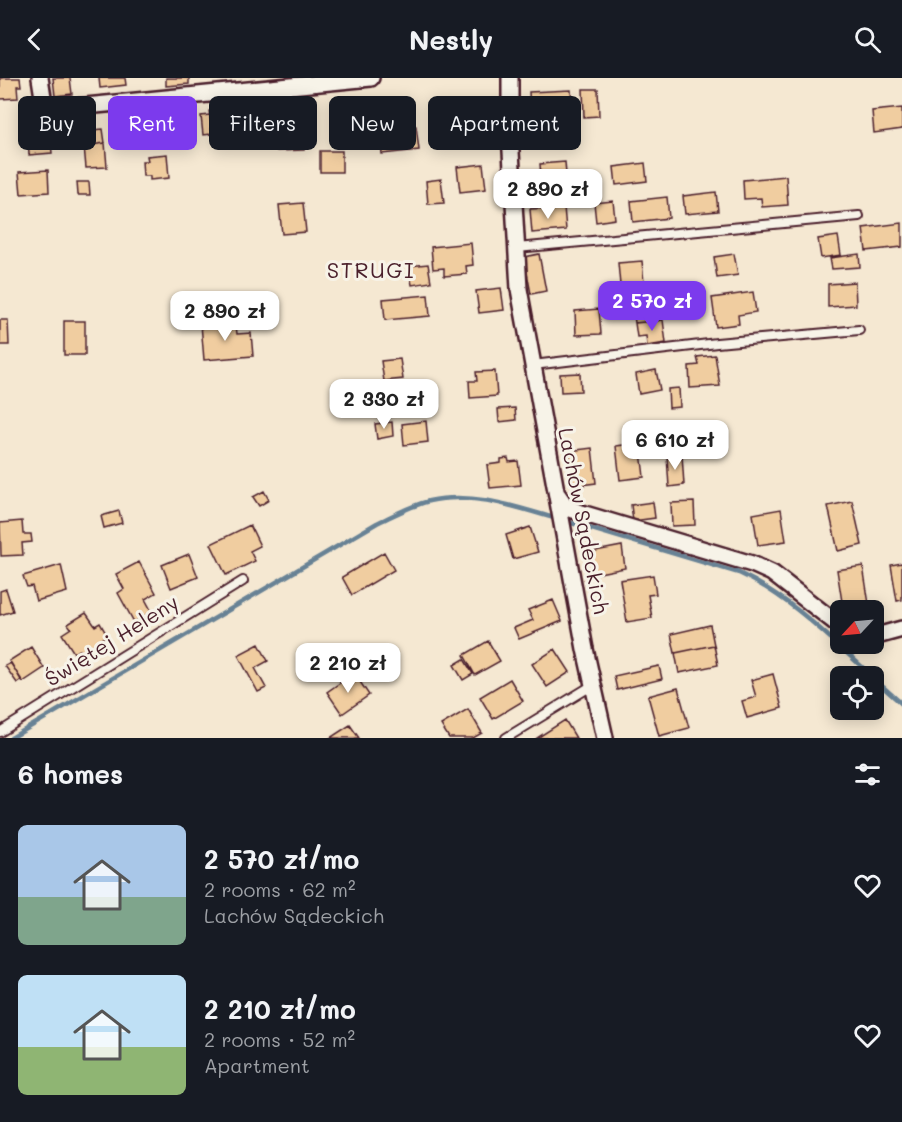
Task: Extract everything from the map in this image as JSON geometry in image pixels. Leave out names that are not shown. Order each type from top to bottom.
[{"type":"street","points":[[40,78],[45,110],[371,78]]},
{"type":"street","name":"Lachów Sądeckich","points":[[510,78],[510,134],[519,289],[558,507],[605,738]]},
{"type":"street","points":[[555,490],[567,508],[762,568],[830,619]]},
{"type":"street","points":[[884,634],[902,629]]},
{"type":"lane","points":[[517,248],[859,216]]},
{"type":"lane","points":[[533,365],[717,343],[859,330]]},
{"type":"lane","name":"Świętej Heleny","points":[[0,732],[243,581]]},
{"type":"lane","points":[[506,738],[593,685]]},
{"type":"building","points":[[0,78],[20,78],[21,86],[17,86],[18,98],[0,99]]},
{"type":"building","points":[[53,78],[70,78],[72,94],[55,96]]},
{"type":"building","points":[[99,78],[125,78],[126,85],[100,88]]},
{"type":"building","points":[[166,78],[189,78],[189,84],[166,86]]},
{"type":"building","points":[[583,89],[598,89],[599,116],[584,117]]},
{"type":"building","points":[[571,90],[571,96],[529,96],[529,92]]},
{"type":"building","points":[[902,108],[902,129],[874,133],[872,111]]},
{"type":"building","points":[[209,115],[209,134],[203,135],[201,116]]},
{"type":"building","points":[[416,126],[419,150],[382,154],[382,150],[416,150]]},
{"type":"building","points":[[103,129],[105,143],[96,144],[96,130]]},
{"type":"building","points":[[105,143],[107,167],[86,168],[84,150],[96,150],[96,144]]},
{"type":"building","points":[[29,150],[52,150],[52,153],[29,155]]},
{"type":"building","points":[[320,151],[342,151],[342,172],[320,172]]},
{"type":"building","points":[[167,154],[169,178],[150,180],[150,176],[143,176],[142,161],[148,161],[147,156]]},
{"type":"building","points":[[565,162],[567,187],[542,189],[540,164]]},
{"type":"building","points":[[645,163],[647,181],[616,185],[614,167]]},
{"type":"building","points":[[483,164],[486,189],[460,192],[457,167]]},
{"type":"building","points":[[48,170],[49,192],[21,194],[19,172]]},
{"type":"building","points":[[786,176],[788,205],[762,207],[761,198],[744,199],[743,180]]},
{"type":"building","points":[[441,179],[444,203],[428,204],[426,181]]},
{"type":"building","points":[[77,182],[89,182],[90,195],[78,195]]},
{"type":"building","points":[[716,192],[718,211],[685,214],[683,196]]},
{"type":"building","points":[[667,197],[669,218],[633,222],[631,201]]},
{"type":"building","points":[[613,201],[615,219],[596,222],[594,203]]},
{"type":"building","points":[[303,203],[306,232],[282,234],[279,205]]},
{"type":"building","points":[[564,207],[566,230],[532,233],[530,209]]},
{"type":"building","points":[[902,223],[902,247],[866,251],[863,228]]},
{"type":"building","points":[[838,236],[841,255],[821,258],[818,239]]},
{"type":"building","points":[[471,243],[473,265],[466,266],[467,274],[444,276],[444,268],[433,269],[431,247]]},
{"type":"building","points":[[539,254],[546,291],[531,294],[524,257]]},
{"type":"building","points":[[734,254],[738,275],[717,278],[714,257]]},
{"type":"building","points":[[859,254],[860,267],[832,269],[830,258]]},
{"type":"building","points":[[642,261],[644,283],[620,285],[618,263]]},
{"type":"building","points":[[428,264],[431,282],[412,285],[409,266]]},
{"type":"building","points":[[855,282],[856,305],[828,307],[828,284]]},
{"type":"building","points":[[501,288],[504,310],[479,313],[476,291]]},
{"type":"building","points":[[753,292],[756,312],[738,315],[739,324],[716,327],[712,298]]},
{"type":"building","points":[[428,295],[430,316],[385,320],[383,299]]},
{"type":"building","points":[[660,304],[663,320],[635,323],[633,307]]},
{"type":"building","points":[[599,309],[601,334],[576,335],[575,311]]},
{"type":"building","points":[[0,320],[8,320],[9,345],[0,345]]},
{"type":"building","points":[[663,320],[666,343],[647,346],[646,336],[637,337],[635,323]]},
{"type":"building","points":[[64,321],[85,321],[85,355],[64,355]]},
{"type":"building","points":[[222,322],[222,326],[236,325],[237,334],[251,333],[253,356],[204,360],[201,324]]},
{"type":"building","points":[[715,355],[720,386],[690,388],[689,366],[699,365],[697,357]]},
{"type":"building","points":[[400,359],[403,379],[384,381],[381,361]]},
{"type":"building","points":[[656,370],[660,390],[639,394],[636,374]]},
{"type":"building","points":[[495,371],[497,396],[470,398],[469,381],[477,381],[476,372]]},
{"type":"building","points":[[580,373],[581,391],[561,392],[560,374]]},
{"type":"building","points":[[679,388],[680,407],[669,408],[668,389]]},
{"type":"building","points":[[515,408],[516,420],[499,422],[498,409]]},
{"type":"building","points":[[426,421],[428,442],[404,445],[402,424]]},
{"type":"building","points":[[392,422],[393,436],[377,439],[375,424]]},
{"type":"building","points":[[640,443],[644,477],[620,480],[616,446]]},
{"type":"building","points":[[592,448],[596,483],[573,486],[569,451]]},
{"type":"building","points":[[682,455],[684,485],[669,487],[667,456]]},
{"type":"building","points":[[508,458],[509,462],[518,461],[521,485],[490,488],[487,465],[501,463],[501,459]]},
{"type":"building","points":[[264,491],[269,500],[259,506],[253,497]]},
{"type":"building","points":[[852,501],[862,545],[838,551],[828,506]]},
{"type":"building","points":[[653,502],[655,518],[633,521],[631,505]]},
{"type":"building","points":[[694,502],[695,525],[672,526],[671,503]]},
{"type":"building","points":[[781,509],[786,541],[758,545],[753,514]]},
{"type":"building","points":[[119,511],[122,523],[104,528],[101,516]]},
{"type":"building","points":[[22,521],[23,534],[31,534],[32,542],[22,543],[23,555],[1,556],[0,523]]},
{"type":"building","points":[[250,525],[260,546],[250,551],[255,561],[226,575],[211,544]]},
{"type":"building","points":[[530,527],[538,552],[513,559],[506,535]]},
{"type":"building","points":[[622,546],[625,568],[594,574],[590,552]]},
{"type":"building","points":[[384,552],[394,570],[352,595],[342,577]]},
{"type":"building","points":[[189,554],[198,577],[171,588],[162,565]]},
{"type":"building","points":[[139,562],[156,593],[145,599],[152,612],[134,622],[118,593],[124,589],[116,574]]},
{"type":"building","points":[[902,563],[902,600],[897,601],[891,565]]},
{"type":"building","points":[[61,565],[67,592],[36,601],[32,586],[27,587],[23,576]]},
{"type":"building","points":[[863,566],[868,600],[842,600],[837,570]]},
{"type":"building","points":[[653,575],[656,594],[648,595],[652,618],[627,622],[620,580]]},
{"type":"building","points":[[6,589],[13,611],[0,615],[0,591]]},
{"type":"building","points":[[553,600],[562,621],[519,639],[514,628],[533,620],[528,610]]},
{"type":"building","points":[[86,613],[95,626],[100,623],[107,635],[82,654],[80,650],[74,653],[62,634],[71,628],[68,624]]},
{"type":"building","points":[[710,625],[714,645],[675,653],[671,634]]},
{"type":"building","points":[[488,641],[500,661],[475,675],[464,655]]},
{"type":"building","points":[[259,644],[268,661],[255,668],[266,688],[258,692],[238,655]]},
{"type":"building","points":[[714,645],[718,665],[679,673],[675,653]]},
{"type":"building","points":[[31,647],[44,668],[23,682],[9,661]]},
{"type":"building","points":[[555,649],[570,672],[547,687],[532,664]]},
{"type":"building","points":[[464,659],[473,674],[463,680],[454,665]]},
{"type":"building","points":[[11,663],[21,680],[17,683],[5,666]]},
{"type":"building","points":[[659,666],[662,679],[617,690],[614,676]]},
{"type":"building","points":[[354,673],[369,695],[342,714],[327,692]]},
{"type":"building","points":[[773,674],[782,708],[747,718],[742,701],[756,697],[751,680]]},
{"type":"building","points":[[510,679],[523,701],[493,719],[480,697]]},
{"type":"building","points":[[678,688],[689,728],[659,736],[648,696]]},
{"type":"building","points":[[468,709],[482,733],[473,738],[449,738],[441,725]]},
{"type":"building","points":[[565,720],[576,738],[537,738]]},
{"type":"building","points":[[350,725],[359,738],[330,738]]},
{"type":"waterway","points":[[11,738],[377,523],[409,508],[445,498],[478,499],[557,519]]},
{"type":"waterway","points":[[565,521],[739,573],[792,606],[861,666]]},
{"type":"waterway","points":[[884,688],[902,704]]},
{"type":"district","name":"STRUGI","points":[[371,270]]}]
